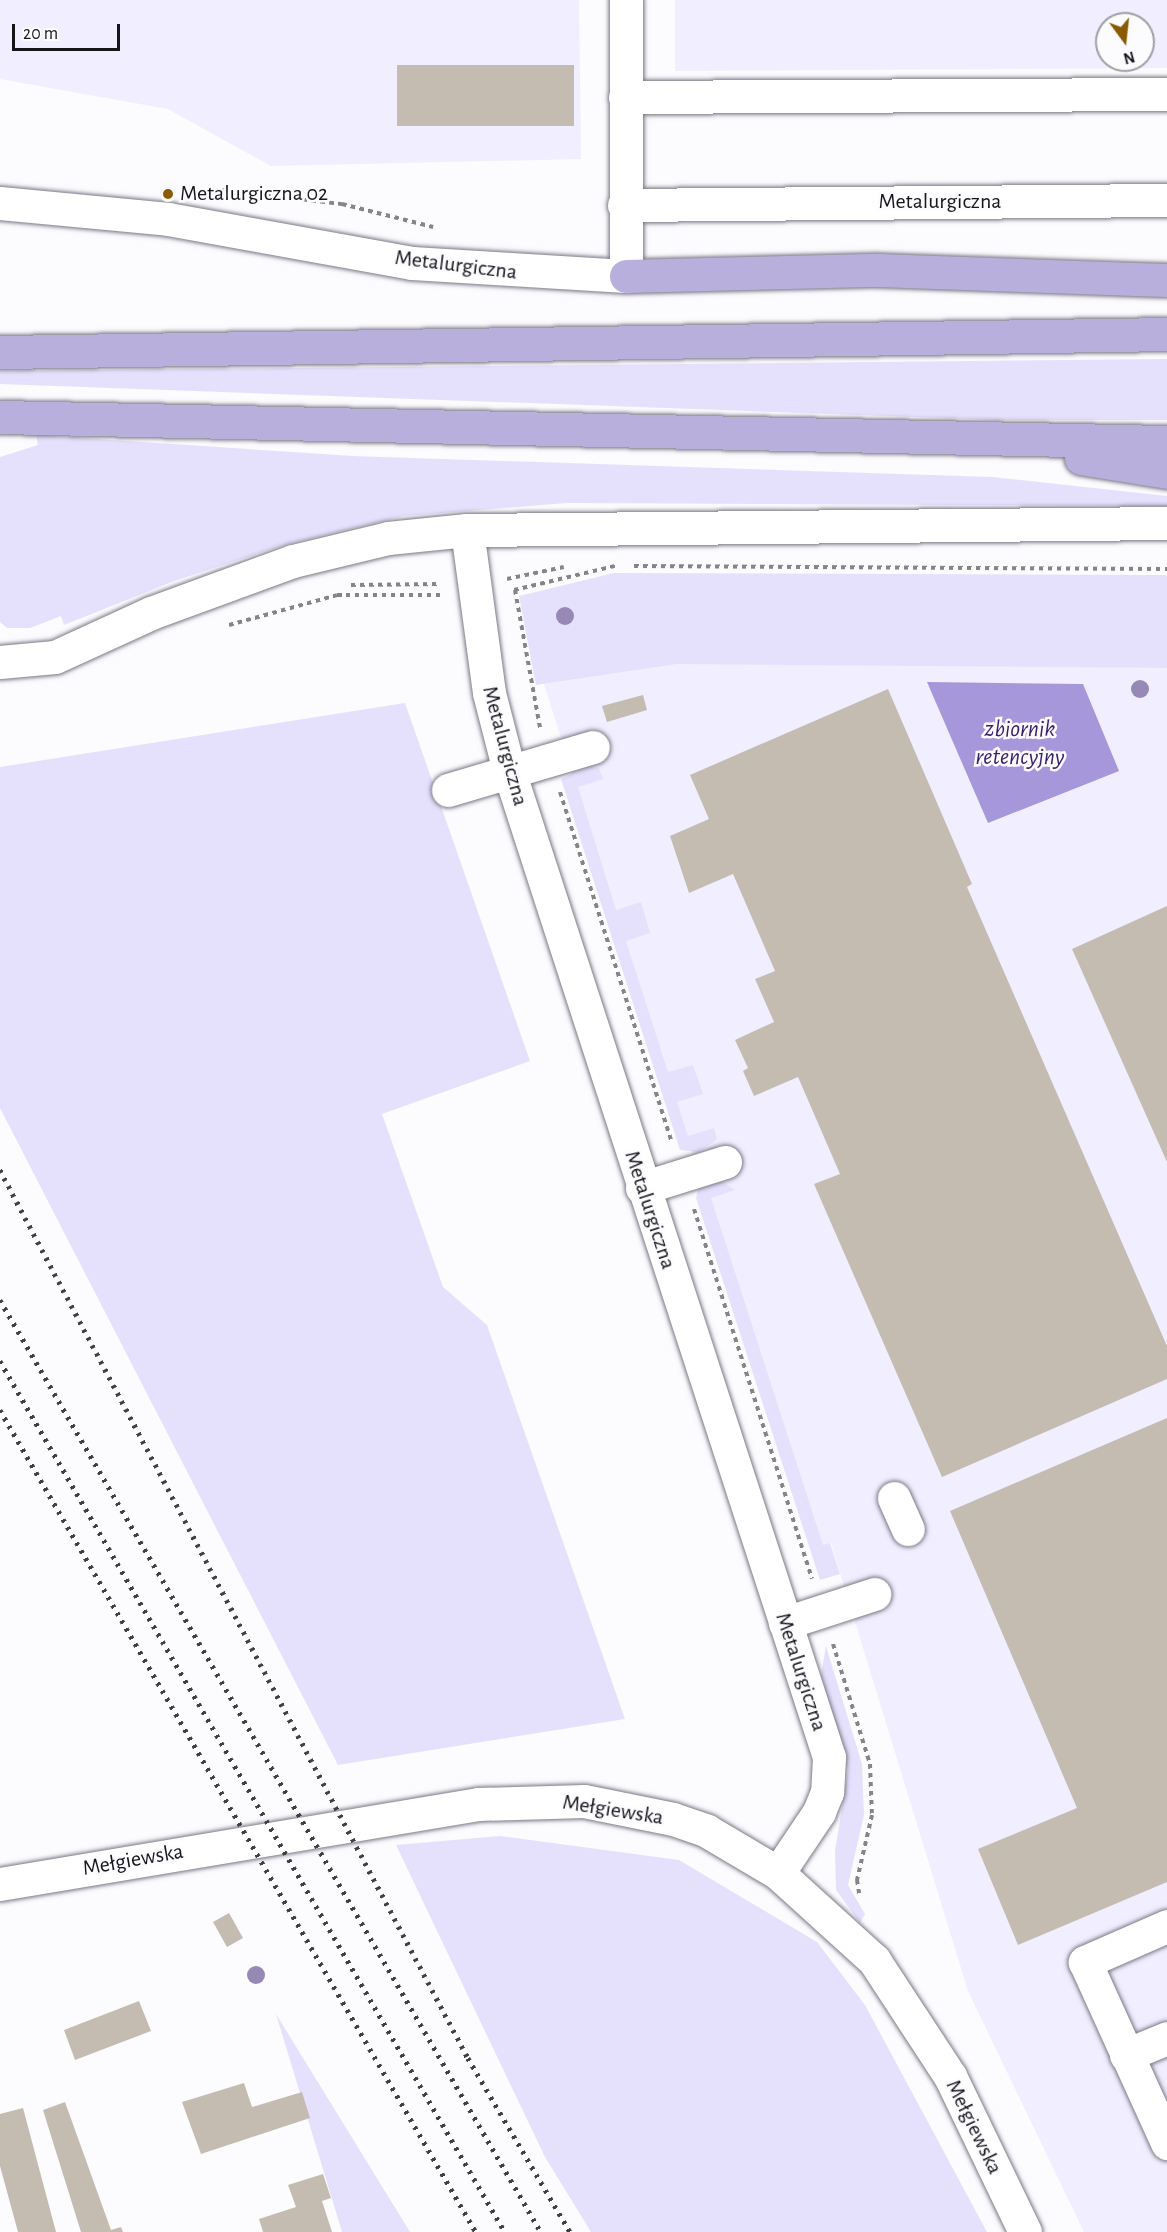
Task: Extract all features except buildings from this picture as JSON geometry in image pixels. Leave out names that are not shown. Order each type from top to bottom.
[{"type":"main road","points":[[626,276],[878,270],[1167,280]]},
{"type":"main road","points":[[0,352],[1167,334]]},
{"type":"main road","points":[[0,417],[1167,442]]},
{"type":"main road","points":[[970,439],[1167,472]]},
{"type":"street","points":[[626,0],[624,204],[626,276]]},
{"type":"street","points":[[625,97],[1167,94]]},
{"type":"street","name":"Metalurgiczna","points":[[624,204],[1167,200]]},
{"type":"street","name":"Metalurgiczna","points":[[0,203],[168,219],[412,262],[626,276]]},
{"type":"street","points":[[0,662],[55,657],[151,613],[293,561],[388,538],[467,530],[1167,523]]},
{"type":"street","name":"Metalurgiczna","points":[[467,530],[473,592],[509,771],[642,1188],[829,1757],[830,1775],[819,1812],[778,1873]]},
{"type":"street","points":[[448,790],[593,747]]},
{"type":"street","points":[[642,1188],[725,1161]]},
{"type":"street","points":[[894,1498],[908,1529]]},
{"type":"street","points":[[785,1623],[874,1594]]},
{"type":"street","name":"Mełgiewska","points":[[0,1884],[520,1800],[584,1801],[644,1810],[707,1831],[778,1873],[852,1936],[913,2014],[1025,2232]]},
{"type":"street","points":[[1167,1926],[1085,1962],[1167,2142]]},
{"type":"street","points":[[1126,2055],[1167,2038]]},
{"type":"path","points":[[209,189],[342,204],[444,230]]},
{"type":"path","points":[[220,628],[337,595],[448,595],[450,605],[473,592],[569,566]]},
{"type":"path","points":[[338,585],[473,592],[515,590],[614,566],[1167,568]]},
{"type":"path","points":[[515,590],[530,685],[550,760],[822,1611]]},
{"type":"path","points":[[221,620],[243,612]]},
{"type":"shaded area","points":[[0,0],[579,0],[581,159],[271,166],[168,109],[0,79]]},
{"type":"shaded area","points":[[675,0],[1167,0],[1167,68],[1155,68],[1155,12],[1095,12],[1095,68],[675,71]]},
{"type":"shaded area","points":[[1167,359],[1167,420],[999,420],[0,384],[0,371]]},
{"type":"shaded area","points":[[36,435],[353,456],[992,477],[1167,496],[1167,506],[567,503],[404,516],[287,544],[174,581],[64,625],[61,616],[30,628],[7,628],[0,622],[0,457],[38,445]]},
{"type":"shaded area","points":[[614,573],[1167,575],[1167,668],[678,664],[536,685],[519,596]]},
{"type":"shaded area","points":[[905,663],[1167,668],[1167,2232],[1084,2232],[968,1991],[831,1543],[818,1548],[544,684],[678,664]]},
{"type":"shaded area","points":[[405,703],[530,1061],[382,1114],[443,1287],[487,1325],[625,1719],[338,1765],[0,1108],[0,767]]},
{"type":"shaded area","points":[[589,766],[599,768],[603,779],[578,787],[616,910],[641,902],[650,933],[626,941],[668,1072],[693,1065],[703,1094],[677,1102],[688,1136],[714,1128],[717,1139],[699,1152],[680,1150],[561,779]]},
{"type":"shaded area","points":[[720,1180],[735,1190],[711,1198],[823,1545],[830,1543],[840,1574],[820,1580],[696,1198],[699,1186]]},
{"type":"shaded area","points":[[826,1646],[862,1764],[864,1815],[848,1885],[865,1914],[860,1923],[836,1890],[835,1851],[848,1770],[821,1675]]},
{"type":"shaded area","points":[[500,1836],[679,1860],[817,1942],[865,2005],[987,2232],[591,2232],[545,2157],[396,1845]]},
{"type":"shaded area","points":[[276,2014],[410,2232],[342,2232]]},
{"type":"water","name":"zbiornik retencyjny","points":[[927,682],[1083,684],[1119,771],[988,823]]},
{"type":"railway","points":[[0,1170],[468,2058],[570,2232]]},
{"type":"railway","points":[[0,1300],[541,2232]]},
{"type":"railway","points":[[0,1361],[505,2232]]},
{"type":"railway","points":[[0,1410],[476,2232]]},
{"type":"place","name":"Metalurgiczna 02","points":[[168,194]]}]
